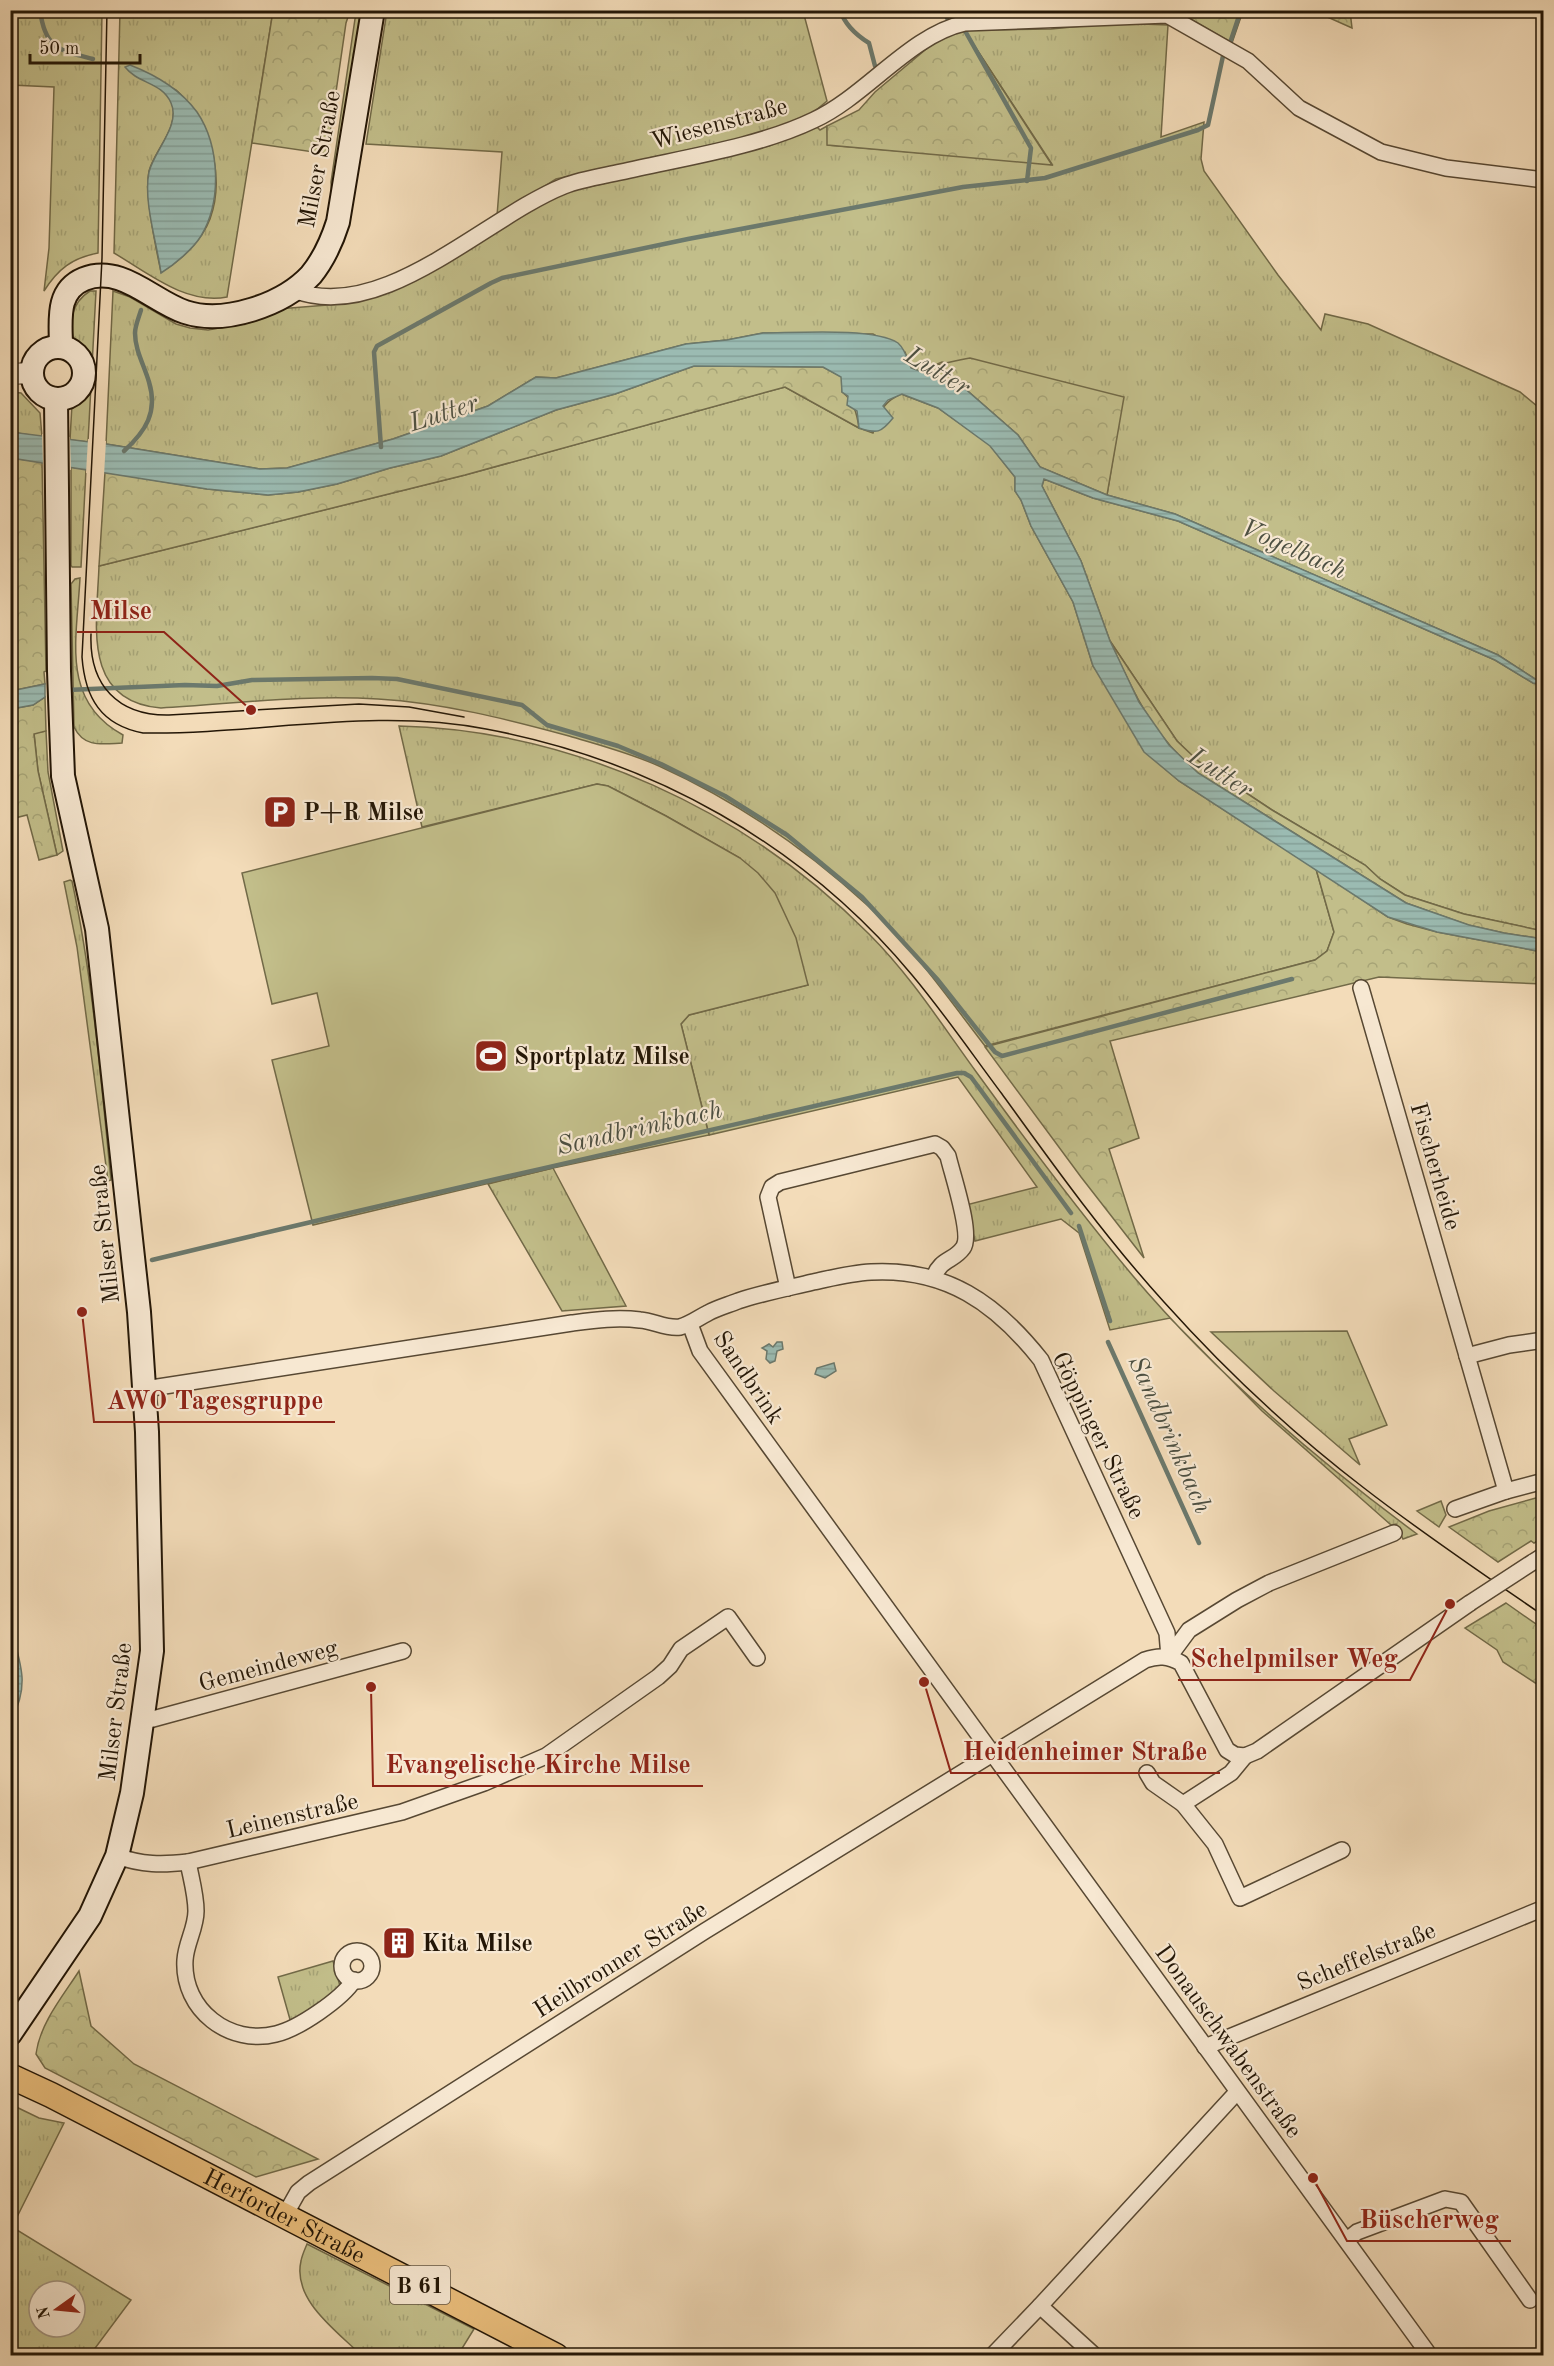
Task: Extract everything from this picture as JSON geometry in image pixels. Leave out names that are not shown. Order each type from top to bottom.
[{"type":"main road","name":"Milser Straße","points":[[62,347],[63,298],[79,281],[96,275],[115,277],[183,311],[209,316],[229,316],[255,308],[294,290],[310,275],[321,261],[338,222],[373,10]]},
{"type":"main road","points":[[62,347],[70,349],[81,362],[83,380],[79,390],[56,409],[33,382],[21,373],[50,348],[62,347]]},
{"type":"main road","name":"Milser Straße","points":[[10,2034],[90,1917],[117,1856],[128,1820],[144,1720],[151,1662],[152,1630],[145,1389],[121,1136],[97,929],[67,797],[62,757],[56,409]]},
{"type":"main road","name":"Herforder Straße","points":[[10,2076],[556,2355]]},
{"type":"street","name":"Wiesenstraße","points":[[294,290],[309,296],[332,297],[378,289],[411,275],[533,201],[565,185],[770,137],[813,120],[838,106],[930,37],[949,27],[965,23],[1167,15],[1248,61],[1299,108],[1381,152],[1446,168],[1544,180]]},
{"type":"street","name":"Fischerheide","points":[[1361,988],[1506,1491]]},
{"type":"street","points":[[788,1288],[768,1197],[772,1187],[780,1182],[935,1144],[942,1148],[948,1156],[968,1233],[963,1250],[937,1268],[934,1277]]},
{"type":"street","name":"Göppinger Straße","points":[[690,1324],[738,1301],[788,1288],[870,1272],[898,1272],[934,1277],[957,1286],[1004,1318],[1041,1360],[1167,1633],[1169,1657]]},
{"type":"street","name":"Sandbrink","points":[[145,1389],[572,1323],[620,1318],[676,1327],[690,1324],[700,1351],[991,1755]]},
{"type":"street","points":[[1467,1356],[1509,1345],[1544,1340]]},
{"type":"street","points":[[1455,1509],[1506,1491],[1544,1481]]},
{"type":"street","points":[[1245,1756],[1235,1755],[1227,1750],[1189,1675],[1181,1664],[1169,1657],[1189,1630],[1237,1600],[1269,1583],[1394,1533]]},
{"type":"street","points":[[1183,1804],[1231,1773],[1245,1756],[1257,1751],[1304,1720],[1538,1558]]},
{"type":"street","name":"Leinenstraße","points":[[117,1856],[150,1865],[188,1862],[402,1812],[448,1797],[546,1756],[658,1677],[670,1666],[681,1649],[728,1617],[757,1658]]},
{"type":"street","name":"Gemeindeweg","points":[[144,1720],[403,1651]]},
{"type":"street","name":"Heilbronner Straße","points":[[285,2215],[298,2192],[309,2182],[695,1937],[1145,1660],[1156,1656],[1169,1657]]},
{"type":"street","name":"Donauschwabenstraße","points":[[991,1755],[1430,2355]]},
{"type":"street","points":[[1147,1773],[1153,1783],[1183,1804],[1215,1844],[1240,1898],[1342,1850]]},
{"type":"street","points":[[188,1862],[196,1912],[186,1953],[186,1978],[198,2006],[215,2024],[248,2036],[279,2034],[298,2025],[338,1997],[349,1989],[354,1980]]},
{"type":"street","name":"Scheffelstraße","points":[[1205,2047],[1544,1908]]},
{"type":"street","points":[[992,2355],[1238,2092]]},
{"type":"street","points":[[1347,2240],[1357,2232],[1445,2199],[1461,2202],[1530,2300]]},
{"type":"street","points":[[1040,2306],[1095,2355]]},
{"type":"green space","points":[[11,10],[102,11],[98,253],[73,261],[55,276],[44,291],[49,248],[54,87],[11,85]]},
{"type":"green space","points":[[120,11],[273,11],[227,297],[212,298],[182,292],[114,253]],"holes":[[[156,85],[176,90],[196,114],[204,127],[216,173],[214,204],[202,235],[176,262],[161,272],[151,221],[148,181],[152,163],[169,131],[174,115],[170,100]]]},
{"type":"green space","points":[[273,11],[350,11],[346,23],[327,154],[252,143]]},
{"type":"green space","points":[[359,11],[366,11],[332,204],[331,182],[355,19]]},
{"type":"green space","points":[[387,11],[803,11],[827,101],[810,115],[770,132],[556,179],[497,216],[502,152],[366,144]]},
{"type":"green space","points":[[1177,11],[1243,11],[1232,43]]},
{"type":"green space","points":[[1314,11],[1350,11],[1352,28]]},
{"type":"green space","points":[[1115,23],[1168,25],[1161,137],[1204,122],[1201,159],[1204,171],[1278,275],[1321,330],[1325,314],[1368,324],[1520,392],[1543,411],[1543,681],[1535,679],[1498,655],[1175,514],[1107,495],[1123,397],[942,362],[928,368],[911,368],[905,352],[873,334],[763,333],[727,340],[686,344],[556,378],[536,377],[488,406],[393,439],[287,468],[260,469],[106,444],[113,291],[130,297],[176,324],[208,330],[252,322],[278,309],[340,304],[398,288],[562,193],[769,146],[816,126],[820,130],[827,126],[828,145],[1052,164],[964,30],[1051,29]]},
{"type":"green space","points":[[964,30],[1052,165],[827,145],[827,126],[859,110],[875,92],[943,35]]},
{"type":"green space","points":[[90,291],[96,291],[88,442],[70,440],[72,404],[82,394],[90,378],[90,366],[73,337],[71,322],[72,314],[79,301]]},
{"type":"green space","points":[[970,358],[1124,397],[1107,495],[1040,467],[1018,435],[963,387],[911,368]]},
{"type":"green space","points":[[694,366],[823,367],[842,377],[842,392],[854,408],[859,428],[785,387],[465,475],[99,566],[105,472],[207,489],[268,495],[298,492],[441,456],[556,410],[615,394]]},
{"type":"green space","points":[[785,387],[859,428],[873,433],[885,405],[901,394],[938,408],[990,445],[1015,477],[1015,491],[1031,526],[1073,602],[1093,666],[1164,768],[1179,781],[1316,869],[1334,932],[1327,951],[1315,960],[985,1046],[899,938],[844,884],[794,845],[742,810],[687,779],[648,761],[522,724],[451,708],[402,701],[324,698],[161,708],[135,702],[117,691],[106,675],[99,656],[97,635],[99,566],[465,475]]},
{"type":"green space","points":[[11,392],[21,393],[40,413],[42,437],[11,432]]},
{"type":"green space","points":[[11,458],[42,462],[46,671],[44,672],[45,684],[11,691]]},
{"type":"green space","points":[[71,467],[86,469],[81,567],[71,565]]},
{"type":"green space","points":[[1044,479],[1093,498],[1178,521],[1495,660],[1533,683],[1543,685],[1543,931],[1464,914],[1405,895],[1380,879],[1365,865],[1272,810],[1198,761],[1177,741],[1110,641],[1081,561],[1042,486]]},
{"type":"green space","points":[[80,578],[76,645],[81,686],[89,705],[103,721],[123,735],[122,743],[88,742],[78,734],[74,727],[71,584],[75,579]]},
{"type":"green space","points":[[1110,641],[1177,741],[1198,761],[1272,810],[1365,865],[1380,879],[1405,895],[1464,914],[1543,931],[1543,939],[1468,925],[1406,903],[1198,773],[1178,755],[1150,719],[1135,694]]},
{"type":"green space","points":[[45,697],[46,731],[34,734],[38,771],[57,855],[39,860],[27,815],[11,819],[11,709],[33,705]]},
{"type":"green space","points":[[399,726],[464,731],[529,743],[592,761],[654,785],[713,815],[769,850],[821,890],[869,934],[899,967],[1073,1201],[1133,1276],[1180,1328],[1170,1318],[1110,1330],[1079,1233],[1061,1219],[975,1241],[966,1205],[1037,1187],[958,1077],[709,1135],[681,1024],[689,1015],[808,985],[740,858],[666,816],[608,786],[597,784],[422,827]]},
{"type":"green space","points":[[46,731],[48,772],[63,851],[57,855],[38,771],[34,733]]},
{"type":"green space","points":[[597,784],[608,786],[666,816],[740,858],[758,873],[775,893],[796,938],[808,985],[689,1015],[681,1024],[709,1135],[553,1168],[313,1225],[272,1060],[329,1046],[317,993],[272,1004],[242,873]]},
{"type":"green space","points":[[1316,869],[1388,917],[1407,924],[1543,952],[1543,984],[1379,977],[1110,1041],[1139,1138],[1109,1149],[1144,1258],[985,1047],[1315,960],[1327,951],[1334,932]]},
{"type":"green space","points":[[70,880],[79,918],[91,993],[111,1180],[108,1181],[77,947],[64,882]]},
{"type":"green space","points":[[553,1168],[626,1306],[562,1311],[488,1184]]},
{"type":"green space","points":[[1347,1331],[1387,1425],[1349,1439],[1360,1465],[1274,1391],[1211,1332]]},
{"type":"green space","points":[[1225,1374],[1304,1445],[1417,1534],[1403,1539],[1396,1524],[1391,1525],[1262,1411]]},
{"type":"green space","points":[[1543,1496],[1543,1537],[1534,1543],[1531,1541],[1498,1562],[1449,1527],[1489,1511]]},
{"type":"green space","points":[[1441,1501],[1446,1515],[1439,1527],[1417,1511]]},
{"type":"green space","points":[[1506,1603],[1543,1629],[1543,1688],[1503,1662],[1497,1650],[1465,1628]]},
{"type":"green space","points":[[333,1961],[340,1986],[339,1992],[291,2023],[278,1977]]},
{"type":"green space","points":[[79,1971],[91,2026],[134,2064],[318,2159],[256,2177],[45,2068],[36,2054],[42,2031]]},
{"type":"green space","points":[[10,2104],[39,2118],[64,2123],[12,2227],[131,2300],[90,2355],[11,2355]]},
{"type":"green space","points":[[307,2244],[474,2329],[458,2355],[361,2355],[319,2314],[303,2289],[300,2275],[301,2261]]},
{"type":"water","points":[[130,65],[149,73],[183,96],[197,112],[205,126],[214,157],[215,190],[208,222],[193,246],[161,273],[149,209],[148,183],[152,164],[170,129],[173,111],[167,96],[156,87],[130,73],[125,67]]},
{"type":"water","points":[[763,333],[853,333],[887,338],[900,345],[911,368],[963,387],[1018,435],[1040,467],[1107,495],[1175,514],[1498,655],[1535,679],[1543,681],[1543,685],[1533,683],[1495,660],[1178,521],[1093,498],[1044,479],[1042,486],[1081,561],[1110,641],[1139,702],[1169,745],[1198,773],[1406,903],[1469,925],[1543,939],[1543,952],[1437,932],[1388,917],[1179,781],[1144,752],[1093,666],[1073,602],[1031,526],[1015,491],[1015,477],[990,446],[938,408],[902,394],[888,400],[883,406],[893,418],[885,427],[878,431],[859,428],[857,411],[847,405],[848,396],[842,392],[841,377],[823,367],[694,366],[615,394],[556,410],[441,456],[298,492],[268,495],[207,489],[11,458],[11,432],[106,444],[260,469],[287,468],[393,439],[488,406],[536,377],[556,378],[686,344],[727,340]]},
{"type":"water","points":[[45,684],[45,697],[33,705],[11,709],[11,691]]},
{"type":"water","points":[[777,1342],[782,1342],[783,1349],[777,1351],[775,1361],[770,1363],[766,1359],[767,1351],[762,1348],[769,1344],[773,1347]]},
{"type":"water","points":[[834,1363],[836,1371],[825,1378],[815,1374],[817,1368]]},
{"type":"water","points":[[11,1628],[20,1664],[22,1685],[17,1708],[11,1721]]},
{"type":"pier","points":[[42,434],[70,437],[71,470],[43,465]]},
{"type":"pier","points":[[88,439],[106,441],[104,475],[86,473]]},
{"type":"waterway","points":[[40,10],[46,33],[56,46],[93,59]]},
{"type":"waterway","points":[[840,10],[852,29],[869,43],[875,66]]},
{"type":"waterway","points":[[944,10],[947,18]]},
{"type":"waterway","points":[[1230,43],[1241,10]]},
{"type":"waterway","points":[[964,29],[1031,148],[1027,181]]},
{"type":"waterway","points":[[381,447],[374,352],[377,346],[491,283],[502,278],[688,239],[963,187],[1045,178],[1208,125],[1223,56]]},
{"type":"waterway","points":[[124,451],[144,428],[151,412],[149,382],[135,339],[141,310]]},
{"type":"waterway","points":[[67,690],[185,685],[217,686],[252,680],[372,678],[397,679],[522,705],[547,725],[618,746],[661,764],[725,796],[787,835],[862,897],[937,979],[995,1052],[1002,1056],[1292,979]]},
{"type":"waterway","name":"Sandbrinkbach","points":[[152,1260],[957,1073],[964,1073],[971,1077],[1071,1213]]},
{"type":"waterway","name":"Sandbrinkbach","points":[[1079,1226],[1110,1321]]},
{"type":"waterway","name":"Sandbrinkbach","points":[[1108,1342],[1199,1543]]},
{"type":"tram line","points":[[107,10],[102,258],[82,657],[87,685],[98,707],[106,716],[116,724],[143,733],[229,730],[357,721],[443,723],[486,729],[547,743],[607,762],[665,786],[720,814],[773,848],[823,886],[869,928],[935,1004],[1121,1252],[1187,1327],[1235,1376],[1285,1423],[1364,1488],[1544,1616]]},
{"type":"tram line","points":[[91,634],[95,668],[101,682],[121,703],[151,714],[169,715],[359,704],[409,707],[464,717]]},
{"type":"place","name":"Milse","points":[[251,710]]},
{"type":"place","name":"P+R Milse","points":[[280,812]]},
{"type":"place","name":"Sportplatz Milse","points":[[491,1056]]},
{"type":"place","name":"AWO Tagesgruppe","points":[[82,1312]]},
{"type":"place","name":"Schelpmilser Weg","points":[[1450,1604]]},
{"type":"place","name":"Heidenheimer Straße","points":[[924,1682]]},
{"type":"place","name":"Evangelische Kirche Milse","points":[[371,1687]]},
{"type":"place","name":"Kita Milse","points":[[399,1943]]},
{"type":"place","name":"Büscherweg","points":[[1313,2178]]},
{"type":"water label","name":"Lutter","points":[[938,370]]},
{"type":"water label","name":"Lutter","points":[[443,412]]},
{"type":"water label","name":"Vogelbach","points":[[1294,548]]},
{"type":"water label","name":"Lutter","points":[[1221,772]]}]
